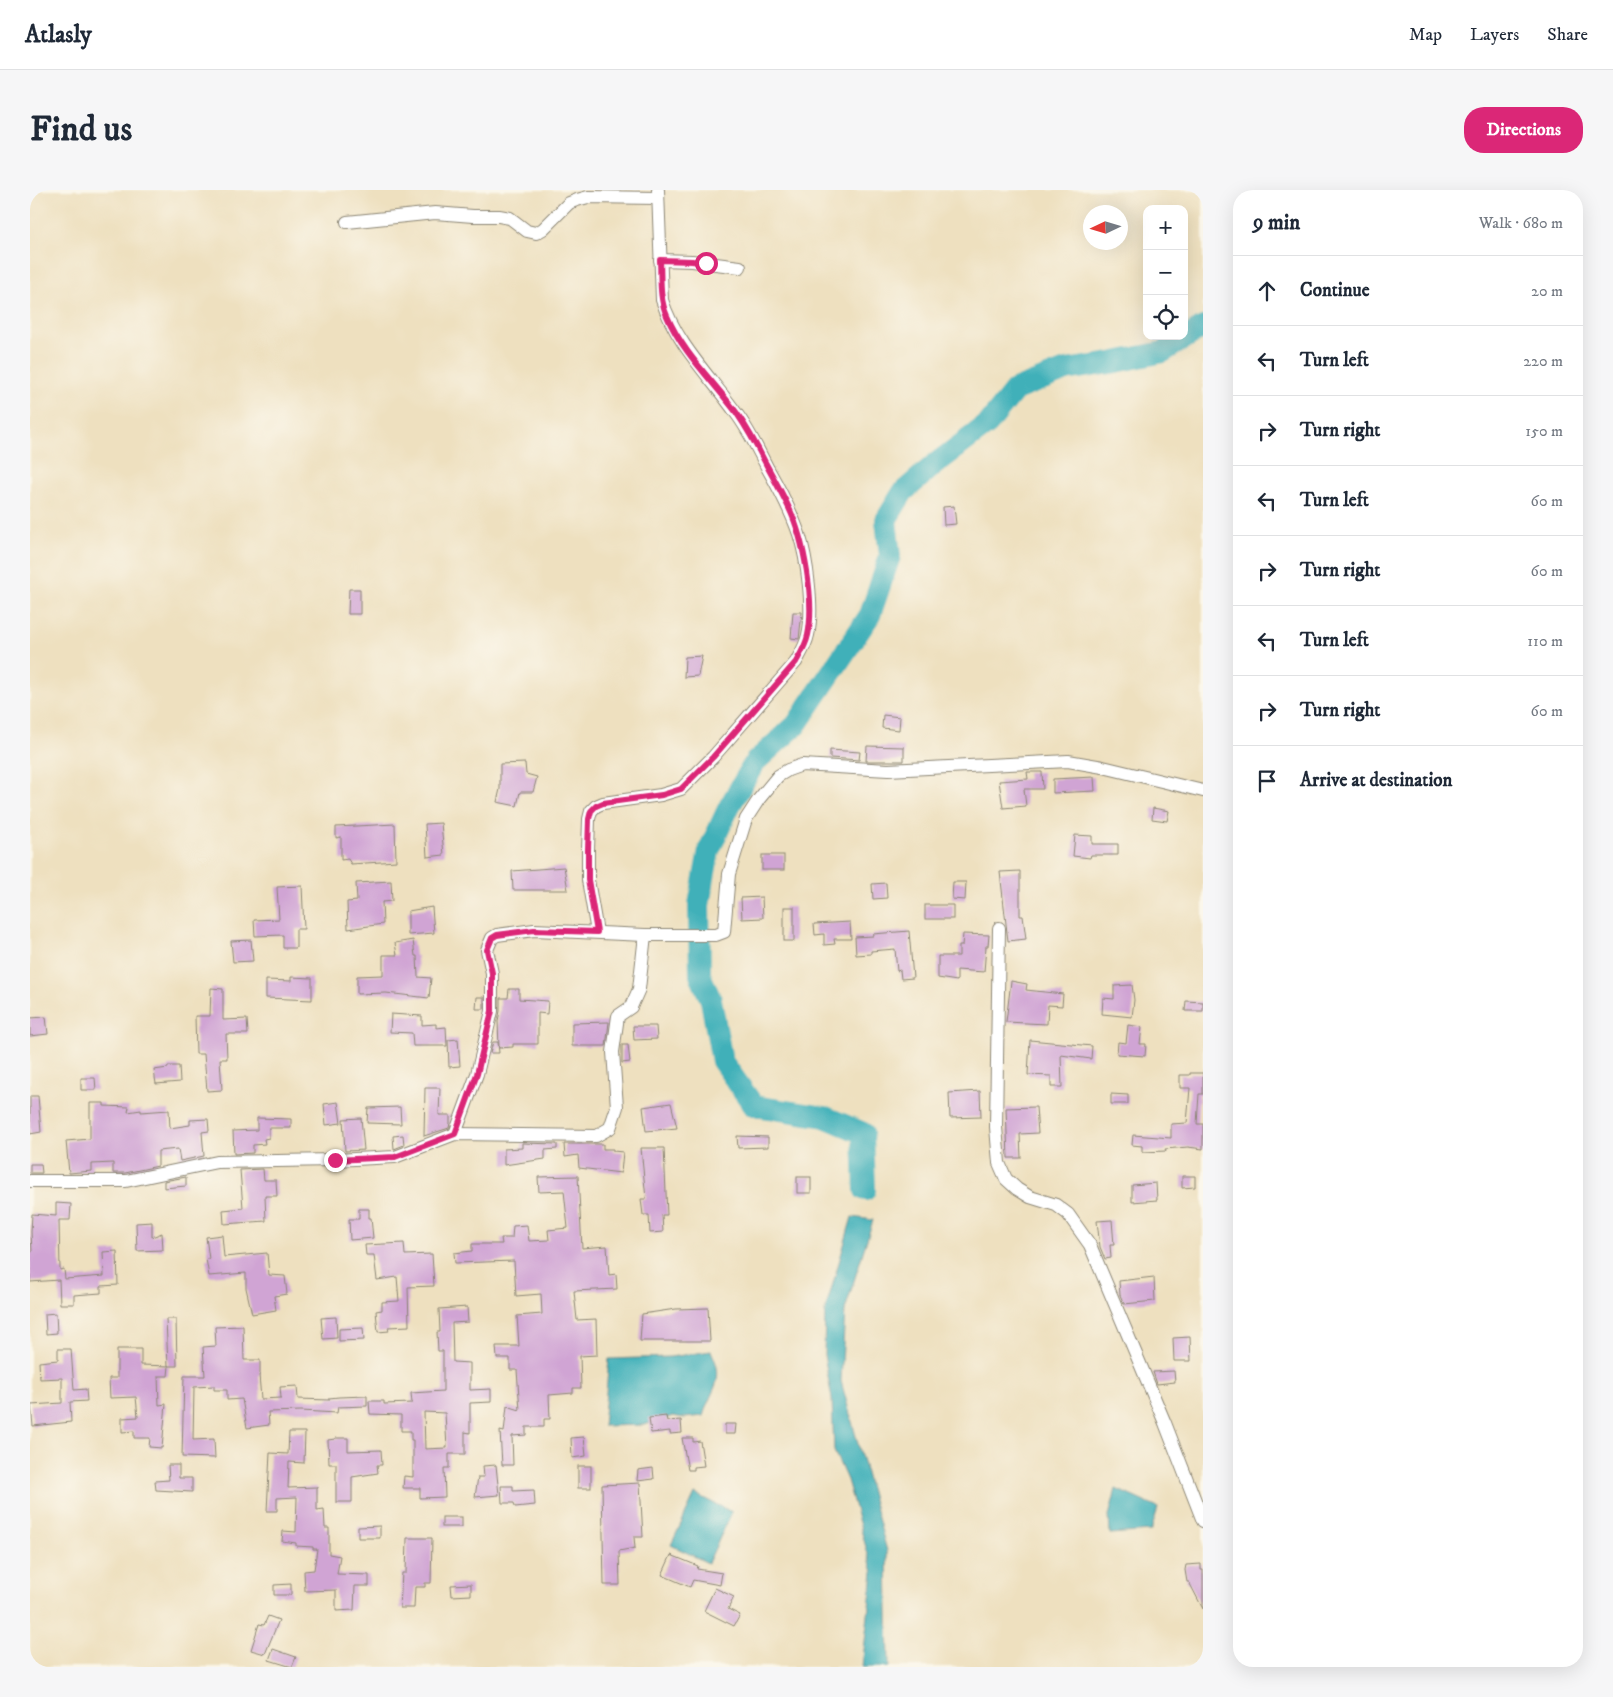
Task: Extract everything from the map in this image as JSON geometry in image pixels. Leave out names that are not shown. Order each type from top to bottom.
[{"type":"street","points":[[347,222],[435,213],[499,216],[510,218],[526,231],[536,233],[543,229],[570,203],[577,200],[588,197],[658,194],[662,300],[671,324],[688,351],[737,414],[751,436],[790,509],[800,536],[810,607],[809,633],[805,648],[796,662],[713,757],[681,789],[662,795],[603,803],[591,811],[588,842],[588,880],[597,932]]},
{"type":"street","points":[[660,260],[692,261],[740,267]]},
{"type":"street","points":[[455,1134],[477,1074],[492,1011],[492,973],[487,950],[492,938],[497,935],[534,930],[645,935],[716,935],[724,932],[729,874],[746,820],[759,798],[778,776],[788,770],[802,765],[888,770],[1068,761],[1103,767],[1203,791]]},
{"type":"street","points":[[999,928],[996,1127],[999,1163],[1006,1179],[1017,1189],[1030,1197],[1056,1205],[1068,1214],[1090,1245],[1159,1407],[1203,1521]]},
{"type":"street","points":[[30,1181],[126,1181],[217,1162],[395,1157],[455,1134],[596,1136],[610,1128],[617,1107],[613,1052],[618,1016],[630,1007],[639,988],[645,935]]},
{"type":"water","points":[[852,1217],[873,1220],[845,1310],[841,1381],[887,1551],[889,1667],[862,1667],[873,1572],[847,1480],[834,1451],[832,1399],[824,1355],[825,1311]]},
{"type":"water","points":[[711,1351],[715,1361],[717,1377],[703,1416],[684,1418],[673,1416],[644,1425],[603,1426],[609,1359],[670,1357]]},
{"type":"water","points":[[1116,1489],[1158,1508],[1151,1531],[1110,1534],[1109,1516]]},
{"type":"water","points":[[695,1494],[732,1512],[708,1563],[671,1545]]},
{"type":"building","points":[[954,506],[956,524],[944,525],[943,507]]},
{"type":"building","points":[[349,589],[360,589],[360,614],[348,614]]},
{"type":"building","points":[[793,612],[802,612],[799,639],[791,638]]},
{"type":"building","points":[[702,656],[698,676],[684,677],[685,657]]},
{"type":"building","points":[[883,715],[900,717],[899,730],[882,728]]},
{"type":"building","points":[[867,746],[904,747],[904,761],[866,761]]},
{"type":"building","points":[[830,750],[860,752],[859,760],[830,758]]},
{"type":"building","points":[[525,763],[526,774],[537,777],[533,792],[520,792],[517,806],[497,802],[500,789],[500,764]]},
{"type":"building","points":[[1027,772],[1042,772],[1043,789],[1024,789],[1026,806],[1003,808],[999,781],[1028,779]]},
{"type":"building","points":[[1094,777],[1095,791],[1053,793],[1053,779]]},
{"type":"building","points":[[1153,808],[1169,811],[1167,821],[1152,819]]},
{"type":"building","points":[[441,823],[444,855],[427,857],[425,824]]},
{"type":"building","points":[[395,824],[396,861],[351,864],[348,859],[341,860],[341,837],[336,838],[336,827]]},
{"type":"building","points":[[1075,835],[1092,836],[1092,844],[1118,844],[1118,855],[1091,855],[1090,858],[1073,856]]},
{"type":"building","points":[[762,855],[784,855],[784,870],[762,870]]},
{"type":"building","points":[[564,867],[568,890],[513,890],[512,871]]},
{"type":"building","points":[[1020,871],[1020,916],[1023,916],[1026,939],[1008,941],[1000,872]]},
{"type":"building","points":[[391,881],[392,901],[382,902],[383,924],[348,929],[347,902],[357,901],[356,883]]},
{"type":"building","points":[[953,882],[966,882],[965,900],[952,899]]},
{"type":"building","points":[[886,883],[887,898],[873,899],[872,884]]},
{"type":"building","points":[[302,886],[304,929],[296,929],[296,948],[283,948],[283,935],[255,936],[254,920],[279,919],[277,887]]},
{"type":"building","points":[[762,897],[763,918],[742,919],[741,898]]},
{"type":"building","points":[[925,905],[953,905],[953,919],[925,919]]},
{"type":"building","points":[[432,907],[434,933],[408,935],[408,911]]},
{"type":"building","points":[[784,907],[794,907],[794,941],[784,941]]},
{"type":"building","points":[[850,922],[851,939],[834,939],[835,944],[824,945],[824,934],[815,935],[814,924]]},
{"type":"building","points":[[909,931],[913,978],[901,979],[900,970],[897,971],[895,949],[871,951],[871,954],[856,955],[855,937]]},
{"type":"building","points":[[963,934],[989,935],[984,972],[957,970],[957,981],[938,978],[938,956],[959,956],[959,946],[962,946]]},
{"type":"building","points":[[251,940],[253,961],[233,962],[231,941]]},
{"type":"building","points":[[413,940],[415,956],[417,956],[418,977],[431,978],[429,998],[386,993],[357,994],[357,976],[383,975],[383,955],[397,955],[395,943]]},
{"type":"building","points":[[291,977],[312,978],[312,1000],[266,998],[266,980],[291,981]]},
{"type":"building","points":[[1011,981],[1027,984],[1026,990],[1063,994],[1062,1006],[1048,1005],[1047,1024],[1006,1022]]},
{"type":"building","points":[[1132,985],[1134,1000],[1132,1017],[1102,1014],[1103,998],[1114,999],[1114,986]]},
{"type":"building","points":[[211,988],[223,989],[223,1020],[247,1019],[248,1034],[226,1034],[227,1059],[220,1059],[222,1090],[207,1091],[204,1054],[196,1054],[195,1016],[210,1016]]},
{"type":"building","points":[[509,989],[519,989],[519,999],[548,1001],[547,1014],[538,1013],[538,1044],[513,1044],[513,1047],[499,1048],[498,1021],[500,998],[508,998]]},
{"type":"building","points":[[477,997],[484,997],[484,1009],[476,1009]]},
{"type":"building","points":[[1186,1001],[1203,1002],[1203,1011],[1185,1011]]},
{"type":"building","points":[[391,1014],[422,1016],[422,1025],[436,1024],[436,1028],[446,1027],[447,1046],[413,1046],[412,1033],[390,1032]]},
{"type":"building","points":[[46,1017],[48,1034],[30,1036],[30,1018]]},
{"type":"building","points":[[609,1022],[606,1046],[572,1046],[572,1023]]},
{"type":"building","points":[[1128,1025],[1142,1027],[1140,1044],[1146,1044],[1145,1056],[1117,1054],[1118,1042],[1126,1043]]},
{"type":"building","points":[[633,1026],[656,1026],[657,1039],[634,1040]]},
{"type":"building","points":[[458,1039],[460,1066],[449,1067],[448,1040]]},
{"type":"building","points":[[1030,1040],[1092,1046],[1091,1059],[1061,1055],[1062,1087],[1051,1087],[1051,1076],[1028,1075]]},
{"type":"building","points":[[493,1042],[498,1042],[499,1053],[490,1053]]},
{"type":"building","points":[[622,1045],[628,1045],[630,1062],[622,1063]]},
{"type":"building","points":[[168,1066],[179,1066],[180,1082],[156,1084],[154,1070],[168,1068]]},
{"type":"building","points":[[1190,1073],[1203,1073],[1203,1094],[1199,1094],[1197,1124],[1203,1124],[1203,1149],[1188,1147],[1165,1149],[1166,1151],[1142,1152],[1142,1146],[1132,1145],[1133,1135],[1171,1138],[1171,1124],[1187,1123],[1190,1088],[1180,1088],[1180,1075],[1190,1075]]},
{"type":"building","points":[[81,1078],[95,1078],[96,1090],[81,1090]]},
{"type":"building","points":[[425,1088],[440,1088],[439,1115],[450,1115],[450,1123],[449,1128],[424,1136]]},
{"type":"building","points":[[980,1091],[981,1117],[950,1118],[949,1093]]},
{"type":"building","points":[[1111,1094],[1128,1095],[1128,1104],[1111,1104]]},
{"type":"building","points":[[30,1096],[38,1096],[41,1132],[30,1134]]},
{"type":"building","points":[[338,1102],[341,1123],[326,1125],[324,1104]]},
{"type":"building","points":[[90,1103],[104,1103],[104,1106],[129,1107],[128,1112],[169,1110],[170,1128],[190,1125],[190,1120],[208,1119],[209,1131],[202,1132],[204,1156],[180,1161],[178,1149],[158,1151],[158,1166],[125,1173],[113,1173],[113,1163],[92,1164],[92,1171],[69,1173],[66,1141],[90,1139]]},
{"type":"building","points":[[671,1103],[677,1128],[646,1131],[643,1107]]},
{"type":"building","points":[[400,1107],[401,1124],[367,1123],[368,1108]]},
{"type":"building","points":[[1036,1107],[1038,1133],[1020,1134],[1021,1158],[1008,1158],[1006,1108]]},
{"type":"building","points":[[257,1118],[291,1119],[291,1128],[269,1128],[269,1138],[264,1139],[265,1144],[253,1145],[253,1153],[234,1154],[233,1131],[257,1130]]},
{"type":"building","points":[[361,1118],[364,1150],[345,1151],[343,1119]]},
{"type":"building","points":[[403,1135],[404,1145],[394,1149],[393,1136]]},
{"type":"building","points":[[737,1136],[768,1137],[768,1147],[738,1148]]},
{"type":"building","points":[[522,1143],[557,1144],[557,1149],[545,1150],[545,1159],[504,1165],[504,1149],[522,1148]]},
{"type":"building","points":[[564,1144],[603,1144],[603,1149],[623,1152],[621,1173],[579,1168],[578,1155],[565,1157]]},
{"type":"building","points":[[641,1148],[664,1148],[667,1215],[662,1215],[663,1232],[650,1233],[649,1215],[643,1215],[641,1199],[646,1199]]},
{"type":"building","points":[[30,1164],[41,1164],[42,1173],[30,1173]]},
{"type":"building","points":[[263,1169],[264,1180],[276,1180],[277,1196],[265,1196],[266,1221],[224,1224],[223,1210],[243,1208],[240,1170]]},
{"type":"building","points":[[578,1176],[582,1248],[607,1246],[609,1275],[616,1274],[617,1289],[574,1291],[577,1320],[596,1319],[597,1355],[580,1356],[581,1388],[573,1388],[573,1393],[549,1395],[550,1419],[544,1419],[544,1427],[526,1427],[526,1435],[512,1436],[513,1465],[502,1465],[500,1431],[504,1432],[507,1406],[520,1410],[517,1370],[510,1370],[510,1358],[497,1358],[496,1346],[519,1346],[517,1316],[542,1314],[541,1294],[516,1296],[514,1261],[455,1263],[454,1253],[472,1251],[472,1244],[502,1244],[501,1238],[512,1238],[513,1226],[527,1225],[529,1241],[549,1240],[548,1230],[568,1228],[564,1191],[539,1192],[538,1177]]},
{"type":"building","points":[[1182,1176],[1195,1176],[1195,1187],[1182,1188]]},
{"type":"building","points":[[186,1177],[186,1186],[164,1188],[164,1181]]},
{"type":"building","points":[[797,1177],[811,1177],[811,1193],[797,1193]]},
{"type":"building","points":[[1156,1183],[1157,1200],[1132,1202],[1132,1185]]},
{"type":"building","points":[[56,1203],[71,1204],[70,1220],[59,1220],[60,1270],[64,1269],[65,1279],[104,1276],[103,1252],[117,1251],[118,1285],[101,1286],[101,1293],[74,1295],[74,1304],[60,1304],[59,1280],[30,1282],[32,1214],[56,1216]]},
{"type":"building","points":[[359,1209],[369,1209],[373,1238],[350,1240],[349,1219],[359,1219]]},
{"type":"building","points":[[1112,1220],[1114,1245],[1110,1245],[1111,1258],[1105,1259],[1100,1247],[1097,1221]]},
{"type":"building","points":[[152,1222],[152,1237],[162,1233],[163,1250],[137,1251],[136,1223]]},
{"type":"building","points":[[222,1235],[224,1257],[267,1253],[269,1275],[285,1276],[287,1294],[274,1296],[276,1310],[252,1314],[246,1288],[246,1273],[209,1276],[206,1259],[209,1259],[206,1237]]},
{"type":"building","points":[[404,1243],[405,1255],[432,1254],[434,1286],[408,1287],[409,1326],[388,1327],[389,1331],[378,1332],[376,1311],[382,1310],[382,1302],[399,1301],[397,1277],[377,1280],[374,1255],[366,1255],[365,1245]]},
{"type":"building","points":[[1154,1277],[1155,1301],[1124,1304],[1120,1295],[1119,1281]]},
{"type":"building","points":[[467,1307],[468,1322],[452,1323],[453,1362],[470,1363],[470,1390],[491,1389],[491,1402],[470,1403],[470,1433],[465,1432],[465,1454],[449,1454],[449,1468],[444,1468],[445,1497],[420,1498],[420,1488],[403,1488],[404,1476],[413,1477],[413,1440],[411,1440],[411,1431],[401,1431],[401,1415],[370,1414],[369,1401],[384,1401],[384,1404],[412,1403],[411,1393],[443,1391],[443,1351],[438,1351],[437,1332],[440,1332],[439,1309]],"holes":[[[424,1412],[445,1413],[447,1448],[425,1449]]]},
{"type":"building","points":[[708,1308],[710,1341],[640,1341],[642,1314],[676,1309]]},
{"type":"building","points":[[56,1313],[57,1333],[46,1334],[45,1314]]},
{"type":"building","points":[[336,1317],[337,1338],[323,1339],[321,1318]]},
{"type":"building","points":[[166,1319],[176,1319],[177,1366],[168,1366]]},
{"type":"building","points":[[243,1326],[244,1360],[260,1360],[261,1399],[281,1398],[280,1387],[297,1386],[298,1399],[329,1400],[329,1398],[367,1396],[367,1406],[338,1407],[337,1413],[268,1412],[269,1425],[247,1428],[242,1399],[227,1400],[227,1390],[214,1390],[214,1386],[194,1387],[193,1440],[214,1439],[215,1458],[182,1457],[184,1376],[205,1376],[203,1347],[216,1346],[215,1327]]},
{"type":"building","points":[[363,1328],[364,1340],[339,1341],[339,1329]]},
{"type":"building","points":[[1190,1337],[1191,1361],[1174,1361],[1173,1338]]},
{"type":"building","points":[[58,1349],[71,1349],[74,1390],[86,1389],[87,1401],[70,1402],[71,1422],[33,1426],[31,1405],[62,1403],[62,1378],[40,1379],[39,1362],[58,1360]]},
{"type":"building","points":[[117,1349],[141,1349],[141,1365],[169,1366],[168,1376],[158,1376],[159,1405],[166,1404],[162,1448],[149,1447],[150,1438],[134,1438],[134,1431],[122,1432],[122,1418],[138,1417],[136,1397],[110,1398],[109,1378],[117,1378]]},
{"type":"building","points":[[1174,1371],[1175,1382],[1157,1384],[1153,1372]]},
{"type":"building","points":[[666,1416],[667,1421],[681,1420],[682,1433],[670,1434],[670,1431],[651,1433],[649,1418]]},
{"type":"building","points":[[725,1424],[736,1424],[735,1434],[725,1434]]},
{"type":"building","points":[[289,1432],[305,1432],[304,1463],[289,1462],[288,1488],[317,1487],[317,1510],[324,1509],[325,1528],[329,1528],[329,1554],[340,1556],[337,1574],[369,1575],[369,1586],[355,1586],[354,1610],[336,1611],[336,1590],[305,1591],[304,1571],[314,1570],[317,1549],[296,1546],[296,1543],[282,1541],[283,1531],[296,1532],[297,1497],[277,1498],[277,1511],[267,1511],[270,1453],[288,1454]]},
{"type":"building","points":[[584,1437],[586,1456],[572,1458],[571,1438]]},
{"type":"building","points":[[348,1438],[348,1451],[381,1450],[382,1465],[377,1465],[378,1473],[352,1477],[352,1502],[336,1502],[336,1464],[329,1464],[328,1440]]},
{"type":"building","points":[[682,1438],[693,1438],[693,1442],[700,1441],[704,1466],[688,1470]]},
{"type":"building","points":[[168,1465],[179,1465],[179,1478],[192,1478],[192,1492],[156,1490],[155,1481],[169,1480]]},
{"type":"building","points":[[496,1465],[499,1495],[475,1497],[478,1477],[484,1477],[483,1466]]},
{"type":"building","points":[[578,1466],[591,1466],[591,1488],[578,1488]]},
{"type":"building","points":[[653,1468],[654,1479],[637,1481],[638,1470]]},
{"type":"building","points":[[640,1483],[643,1537],[634,1537],[635,1548],[619,1551],[620,1585],[604,1585],[602,1485]]},
{"type":"building","points":[[501,1486],[513,1486],[513,1491],[534,1490],[535,1505],[515,1507],[514,1503],[502,1503]]},
{"type":"building","points":[[442,1517],[462,1517],[462,1527],[442,1527]]},
{"type":"building","points":[[380,1526],[380,1538],[358,1538],[358,1527]]},
{"type":"building","points":[[407,1538],[432,1538],[431,1583],[425,1583],[425,1587],[415,1587],[414,1608],[400,1608],[402,1573],[406,1573]]},
{"type":"building","points":[[671,1555],[698,1566],[697,1569],[722,1573],[720,1585],[693,1580],[690,1587],[662,1575]]},
{"type":"building","points":[[1201,1564],[1201,1570],[1203,1570],[1203,1609],[1189,1582],[1187,1582],[1185,1570],[1186,1565]]},
{"type":"building","points":[[291,1584],[291,1595],[274,1595],[274,1585]]},
{"type":"building","points":[[471,1584],[471,1595],[452,1596],[451,1585]]},
{"type":"building","points":[[715,1588],[734,1597],[728,1609],[740,1615],[734,1626],[704,1611]]},
{"type":"building","points":[[268,1616],[279,1620],[265,1654],[251,1650],[259,1624],[264,1625]]},
{"type":"building","points":[[273,1649],[296,1657],[292,1667],[269,1660]]},
{"type":"waterway","points":[[865,1190],[863,1133],[825,1117],[754,1106],[722,1061],[711,1000],[700,975],[699,905],[709,850],[729,807],[755,762],[796,725],[870,615],[890,556],[886,520],[903,492],[934,465],[988,424],[1015,390],[1066,370],[1163,352],[1203,327]]},
{"type":"route","points":[[335,1160],[395,1157],[455,1134],[477,1074],[492,1011],[492,973],[487,950],[492,938],[497,935],[534,930],[597,932],[588,880],[589,819],[591,811],[603,803],[662,795],[681,789],[713,757],[796,662],[805,648],[809,633],[810,607],[808,586],[800,536],[790,509],[751,436],[737,414],[676,333],[667,316],[662,300],[660,260],[706,263]]}]
